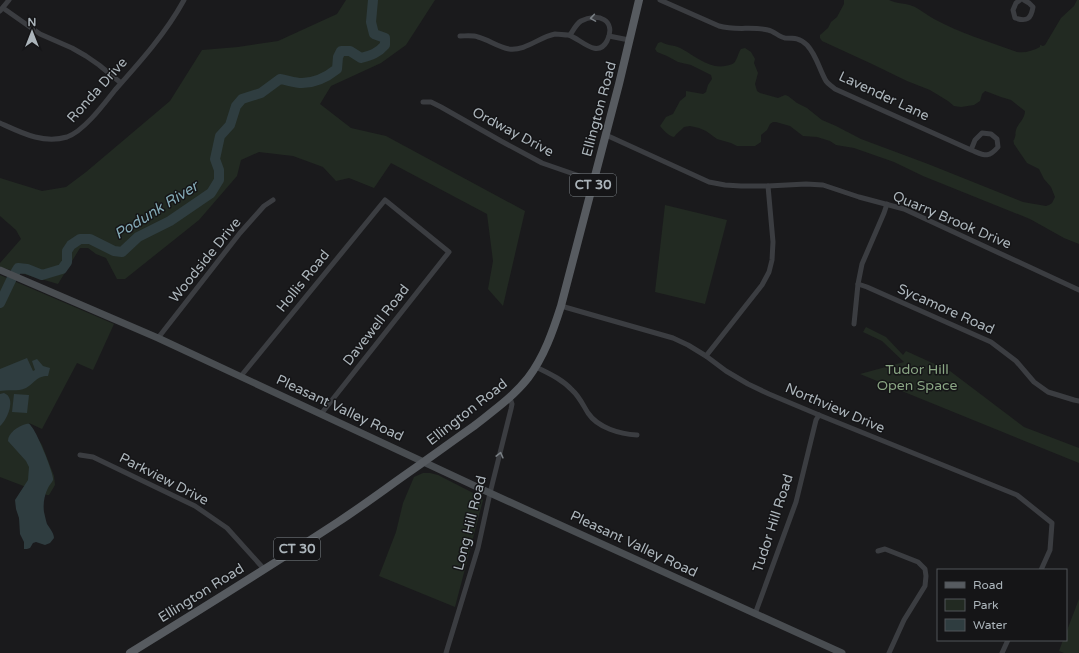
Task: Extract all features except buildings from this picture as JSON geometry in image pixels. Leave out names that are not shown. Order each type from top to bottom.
[{"type":"main road","name":"Ellington Road","points":[[130,653],[338,522],[424,462],[510,398],[527,379],[536,367],[544,351],[561,306],[619,84],[639,0]]},
{"type":"main road","name":"Pleasant Valley Road","points":[[0,270],[158,338],[490,493],[842,653]]},
{"type":"street","points":[[9,0],[1,9],[40,34],[86,56],[121,83]]},
{"type":"street","name":"Ronda Drive","points":[[0,123],[34,137],[51,139],[69,136],[79,130],[91,119],[172,21],[184,0]]},
{"type":"street","name":"Lavender Lane","points":[[660,0],[729,29],[770,30],[783,38],[795,38],[805,43],[812,51],[826,82],[835,89],[971,150],[985,156],[992,154],[998,147],[997,139],[991,134],[982,133],[975,140],[971,150]]},
{"type":"street","points":[[1020,0],[1016,3],[1013,10],[1015,18],[1020,20],[1027,19],[1032,15],[1033,7],[1024,0]]},
{"type":"street","points":[[460,36],[477,36],[500,47],[510,49],[529,45],[556,34],[570,36],[587,46],[598,48],[605,45],[610,29],[607,22],[603,18],[596,16],[580,22],[570,36]]},
{"type":"street","points":[[609,36],[630,40]]},
{"type":"street","name":"Ordway Drive","points":[[423,102],[431,102],[442,107],[542,163],[594,181]]},
{"type":"street","name":"Quarry Brook Drive","points":[[606,135],[709,182],[725,185],[823,185],[859,198],[887,204],[904,210],[1079,290]]},
{"type":"street","points":[[706,356],[762,285],[769,272],[772,260],[773,242],[768,186]]},
{"type":"street","name":"Woodside Drive","points":[[158,338],[240,233],[264,206],[273,200]]},
{"type":"street","name":"Davewell Road","points":[[321,414],[449,252],[384,200]]},
{"type":"street","name":"Hollis Road","points":[[241,376],[384,200]]},
{"type":"street","points":[[854,324],[858,284],[862,264],[887,204]]},
{"type":"street","name":"Sycamore Road","points":[[858,284],[991,342],[1016,361],[1034,382],[1048,392],[1074,400],[1079,400]]},
{"type":"street","name":"Northview Drive","points":[[561,306],[673,338],[706,356],[726,371],[748,384],[819,415],[1017,495],[1052,523],[1050,550],[1041,569]]},
{"type":"street","points":[[536,367],[569,386],[578,396],[588,413],[597,422],[617,432],[637,435]]},
{"type":"street","name":"Long Hill Road","points":[[446,653],[474,562],[511,409],[512,404],[510,398]]},
{"type":"street","name":"Tudor Hill Road","points":[[755,614],[796,502],[816,420],[819,415]]},
{"type":"street","name":"Parkview Drive","points":[[80,455],[93,457],[194,506],[227,528],[264,569]]},
{"type":"street","points":[[878,551],[884,550],[918,562],[925,569],[926,576],[925,586],[904,620],[890,653]]},
{"type":"street","points":[[1002,653],[1008,641]]},
{"type":"green space","points":[[346,0],[435,0],[406,45],[381,63],[331,86],[320,104],[351,128],[386,136],[525,211],[503,306],[488,289],[493,261],[487,214],[391,163],[374,188],[349,178],[336,181],[323,167],[293,156],[259,152],[241,160],[237,176],[199,220],[125,279],[117,279],[106,258],[96,254],[88,248],[80,248],[58,284],[0,267],[0,263],[21,239],[16,230],[0,216],[0,178],[42,191],[66,187],[170,101],[202,50],[238,47],[278,41],[337,14]]},
{"type":"green space","points":[[844,0],[889,0],[912,6],[954,29],[1017,52],[1026,52],[1040,47],[1040,45],[1045,45],[1061,18],[1074,6],[1077,0],[1079,0],[1079,244],[1064,238],[1030,219],[923,176],[894,162],[854,148],[836,145],[830,141],[817,137],[803,136],[790,126],[776,122],[770,124],[767,130],[761,135],[761,142],[755,146],[737,146],[717,139],[699,128],[690,126],[684,127],[674,137],[664,131],[660,126],[666,117],[673,114],[680,101],[686,96],[686,91],[703,94],[706,92],[712,79],[711,75],[691,65],[678,62],[657,52],[655,49],[658,43],[661,42],[680,48],[713,66],[731,65],[734,63],[741,49],[745,48],[751,52],[755,59],[754,63],[758,73],[755,84],[757,91],[760,93],[778,98],[785,95],[788,96],[822,120],[861,139],[1023,202],[1046,206],[1052,203],[1055,197],[1051,187],[1044,179],[1039,169],[1027,163],[1013,141],[1018,125],[1024,116],[1025,111],[1011,100],[985,91],[982,94],[980,101],[974,105],[961,107],[954,106],[930,90],[907,81],[822,41],[820,35],[837,17],[844,4]]},
{"type":"green space","points":[[665,205],[727,220],[705,304],[655,292]]},
{"type":"green space","points":[[0,275],[114,324],[93,370],[77,363],[42,429],[29,423],[42,445],[54,476],[55,485],[49,495],[0,477]]},
{"type":"green space","name":"Tudor Hill Open Space","points":[[866,327],[886,337],[903,355],[906,351],[950,371],[1024,427],[1079,448],[1079,463],[860,374],[904,362],[882,341],[863,332]]},
{"type":"green space","points":[[423,473],[438,475],[481,497],[483,500],[455,607],[379,576],[396,532],[403,503],[414,477]]},
{"type":"green space","points":[[1079,599],[1079,653],[1064,653],[1059,651],[1063,641],[1067,641],[1067,630]]},
{"type":"water","points":[[27,358],[33,371],[35,370],[32,361],[37,359],[43,366],[50,368],[48,376],[38,378],[23,389],[0,391],[0,369]]},
{"type":"water","points":[[4,393],[10,399],[10,409],[0,426],[0,394]]},
{"type":"water","points":[[14,394],[29,395],[27,413],[12,412]]},
{"type":"water","points":[[26,424],[30,424],[37,436],[53,477],[44,500],[44,512],[47,524],[53,533],[54,538],[50,543],[45,545],[36,542],[33,543],[30,548],[24,549],[24,542],[20,534],[19,518],[15,500],[28,480],[29,467],[26,461],[8,441],[8,438],[14,430]]},
{"type":"waterway","name":"Podunk River","points":[[0,303],[18,268],[27,269],[42,275],[62,269],[67,262],[67,251],[71,245],[80,239],[90,239],[114,251],[122,252],[138,237],[170,221],[211,193],[219,180],[219,170],[215,159],[220,136],[230,125],[236,106],[242,99],[261,93],[280,79],[302,83],[316,81],[325,77],[337,69],[338,57],[341,51],[350,51],[361,58],[380,50],[385,45],[385,38],[374,34],[371,22],[373,0]]}]
